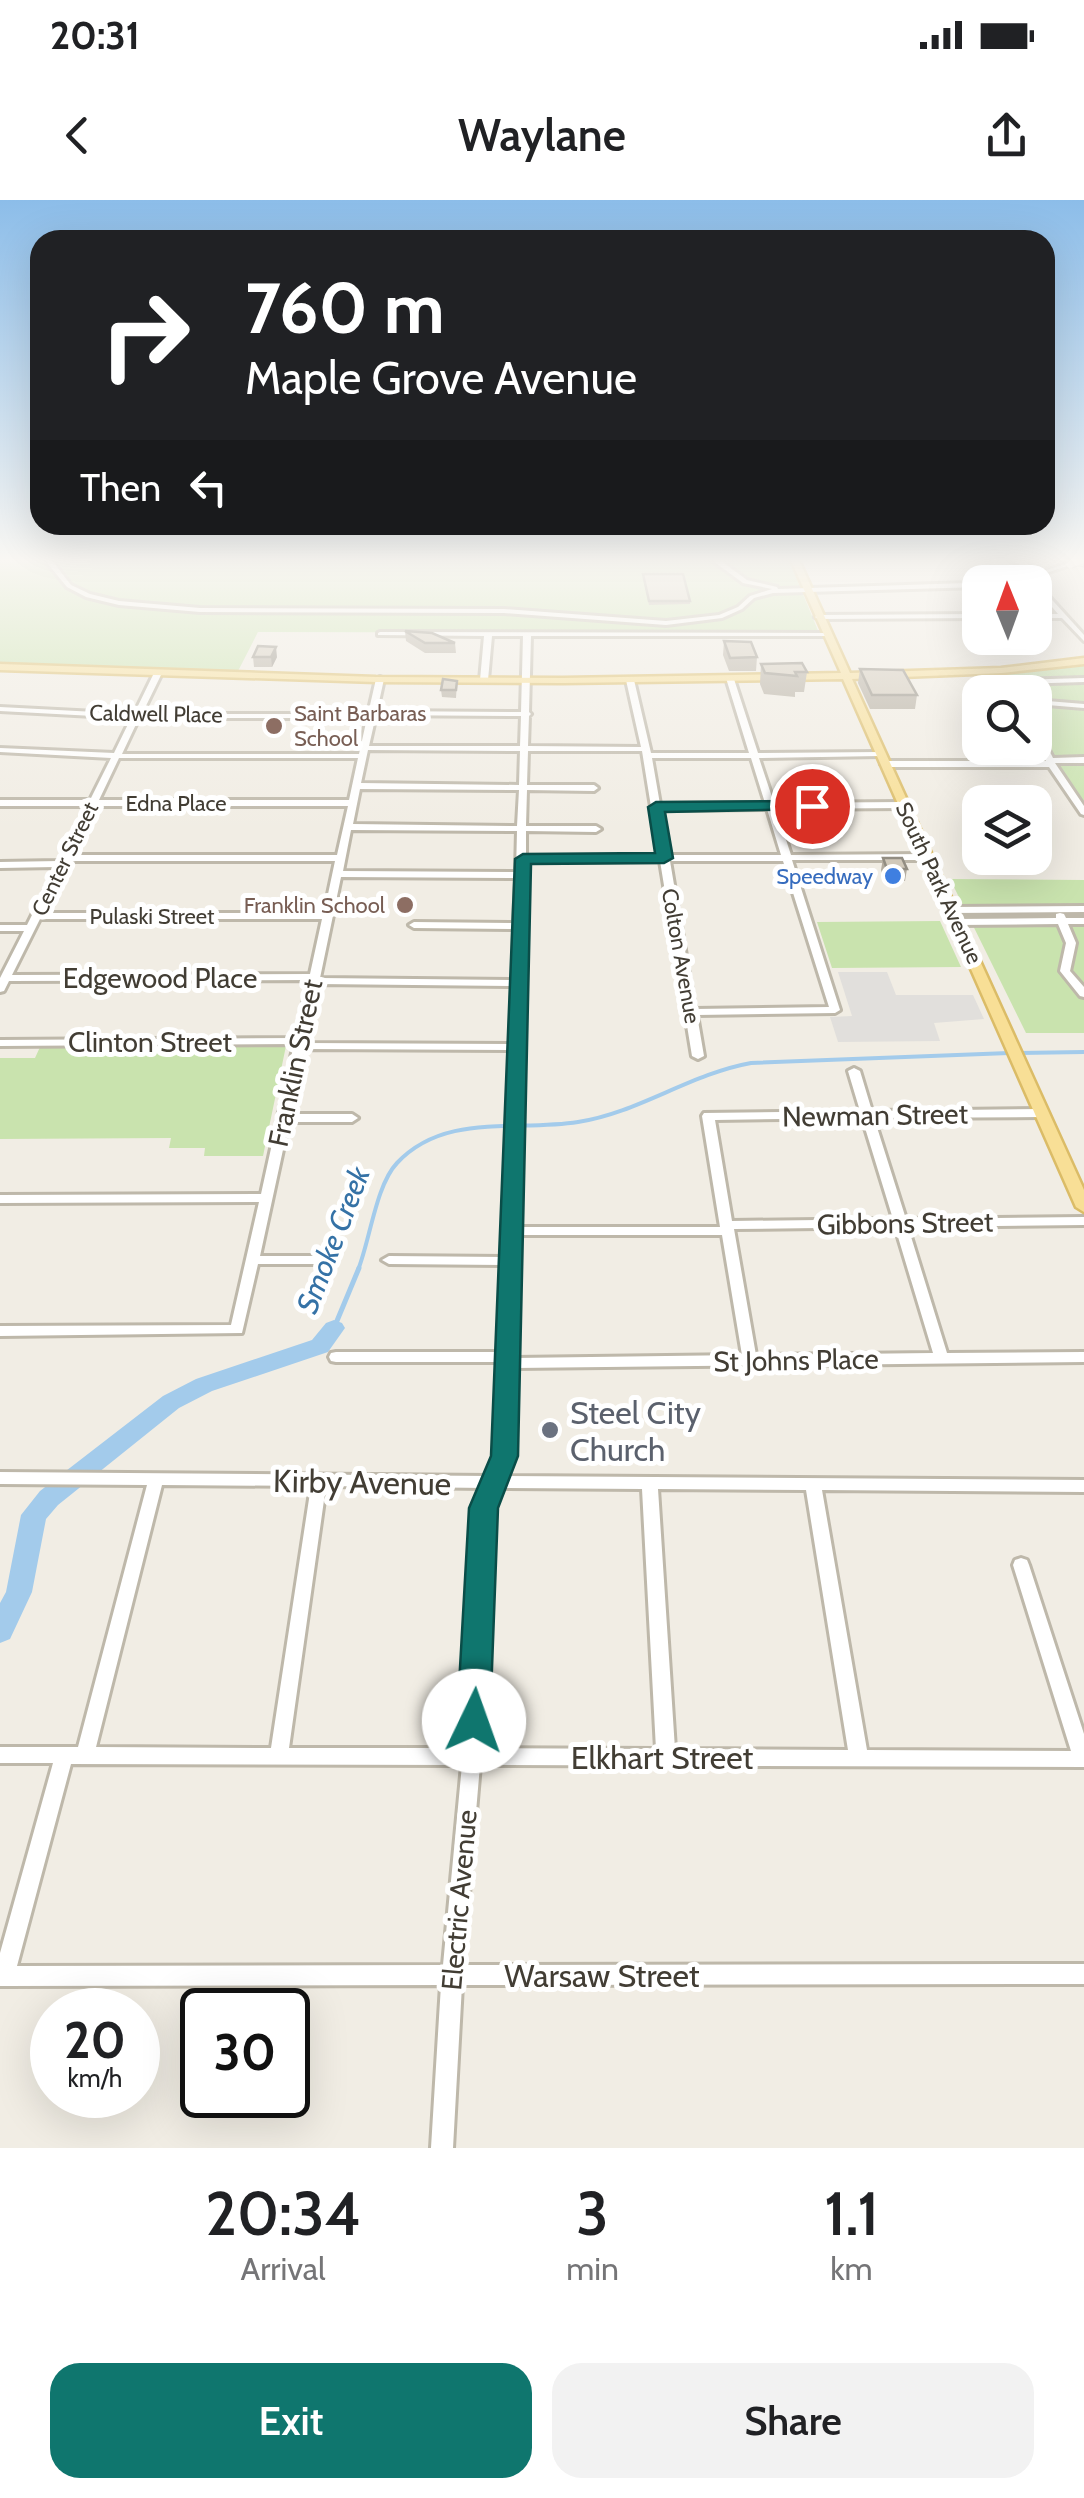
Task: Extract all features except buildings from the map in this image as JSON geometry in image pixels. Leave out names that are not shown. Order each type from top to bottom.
[{"type":"main road","name":"South Park Avenue","points":[[833,649],[1084,1207]]},
{"type":"main road","points":[[0,667],[157,675],[630,680],[1027,669],[1084,661]]},
{"type":"street","points":[[484,680],[487,649]]},
{"type":"street","name":"Electric Avenue","points":[[442,2148],[452,1975],[472,1756],[484,1508],[504,1456],[527,649]]},
{"type":"street","name":"Center Street","points":[[2,984],[157,675]]},
{"type":"street","points":[[691,1012],[835,1010],[758,756],[730,678]]},
{"type":"street","name":"Franklin Street","points":[[0,1331],[236,1330],[380,679]]},
{"type":"street","name":"Colton Avenue","points":[[630,680],[698,1056]]},
{"type":"street","points":[[1052,681],[1084,680]]},
{"type":"street","points":[[1052,703],[1084,706]]},
{"type":"street","name":"Caldwell Place","points":[[0,709],[136,716],[527,714]]},
{"type":"street","points":[[0,750],[116,756],[526,749],[962,761]]},
{"type":"street","points":[[1052,763],[1084,760]]},
{"type":"street","points":[[1051,765],[1084,812]]},
{"type":"street","points":[[356,786],[594,788]]},
{"type":"street","name":"Edna Place","points":[[0,803],[353,802]]},
{"type":"street","points":[[656,807],[904,805]]},
{"type":"street","points":[[347,828],[596,829]]},
{"type":"street","points":[[523,859],[927,857]]},
{"type":"street","points":[[0,865],[340,858]]},
{"type":"street","points":[[337,874],[523,875]]},
{"type":"street","points":[[1056,909],[1071,942],[1065,971],[1084,994]]},
{"type":"street","points":[[954,916],[1084,909]]},
{"type":"street","name":"Pulaski Street","points":[[0,928],[34,922],[328,916]]},
{"type":"street","points":[[954,916],[1084,921]]},
{"type":"street","points":[[414,925],[521,926]]},
{"type":"street","name":"Edgewood Place","points":[[2,984],[314,979],[520,982]]},
{"type":"street","name":"Clinton Street","points":[[0,1043],[517,1047]]},
{"type":"street","points":[[854,1071],[942,1359]]},
{"type":"street","name":"Newman Street","points":[[726,1228],[708,1116],[1042,1113]]},
{"type":"street","points":[[283,1118],[352,1118]]},
{"type":"street","points":[[0,1199],[266,1198]]},
{"type":"street","name":"Gibbons Street","points":[[512,1231],[1084,1221]]},
{"type":"street","points":[[726,1228],[750,1361]]},
{"type":"street","points":[[252,1260],[324,1260]]},
{"type":"street","points":[[389,1260],[511,1260]]},
{"type":"street","name":"St Johns Place","points":[[336,1357],[750,1361],[1084,1357]]},
{"type":"street","name":"Kirby Avenue","points":[[0,1478],[1084,1486]]},
{"type":"street","points":[[2,1976],[75,1756],[156,1480]]},
{"type":"street","points":[[278,1756],[320,1482]]},
{"type":"street","points":[[650,1484],[666,1757]]},
{"type":"street","points":[[812,1485],[859,1758]]},
{"type":"street","points":[[1021,1566],[1084,1760]]},
{"type":"street","name":"Elkhart Street","points":[[0,1755],[1084,1760]]},
{"type":"street","name":"Warsaw Street","points":[[2,1976],[1084,1974]]},
{"type":"green space","points":[[0,649],[249,649],[237,673],[0,665]]},
{"type":"green space","points":[[1084,664],[1084,811],[1052,765],[1052,675],[992,674]]},
{"type":"green space","points":[[950,879],[1084,880],[1084,1033],[1026,1033]]},
{"type":"green space","points":[[940,921],[961,967],[832,968],[817,922]]},
{"type":"green space","points":[[286,1046],[263,1156],[204,1156],[205,1148],[169,1148],[171,1138],[0,1139],[0,1058],[35,1058],[40,1047]]},
{"type":"shaded area","points":[[838,972],[887,972],[896,995],[973,995],[984,1019],[934,1023],[940,1041],[838,1042],[830,1017],[852,1016]]},
{"type":"waterway","name":"Smoke Creek","points":[[1019,1053],[1084,1052]]},
{"type":"waterway","name":"Smoke Creek","points":[[358,1270],[390,1173],[416,1147],[437,1136],[482,1127],[554,1125],[600,1117],[751,1063],[1009,1053]]},
{"type":"waterway","name":"Smoke Creek","points":[[334,1328],[359,1268]]},
{"type":"waterway","name":"Smoke Creek","points":[[0,1631],[19,1592],[34,1515],[49,1498],[171,1402],[204,1385],[320,1346],[334,1328]]},
{"type":"place","name":"Saint Barbaras School","points":[[274,726]]},
{"type":"place","name":"Speedway","points":[[893,876]]},
{"type":"place","name":"Franklin School","points":[[405,905]]},
{"type":"place","name":"Steel City Church","points":[[550,1430]]},
{"type":"route","points":[[474,1721],[484,1508],[504,1456],[523,859],[664,858],[656,807],[812,806]]}]
